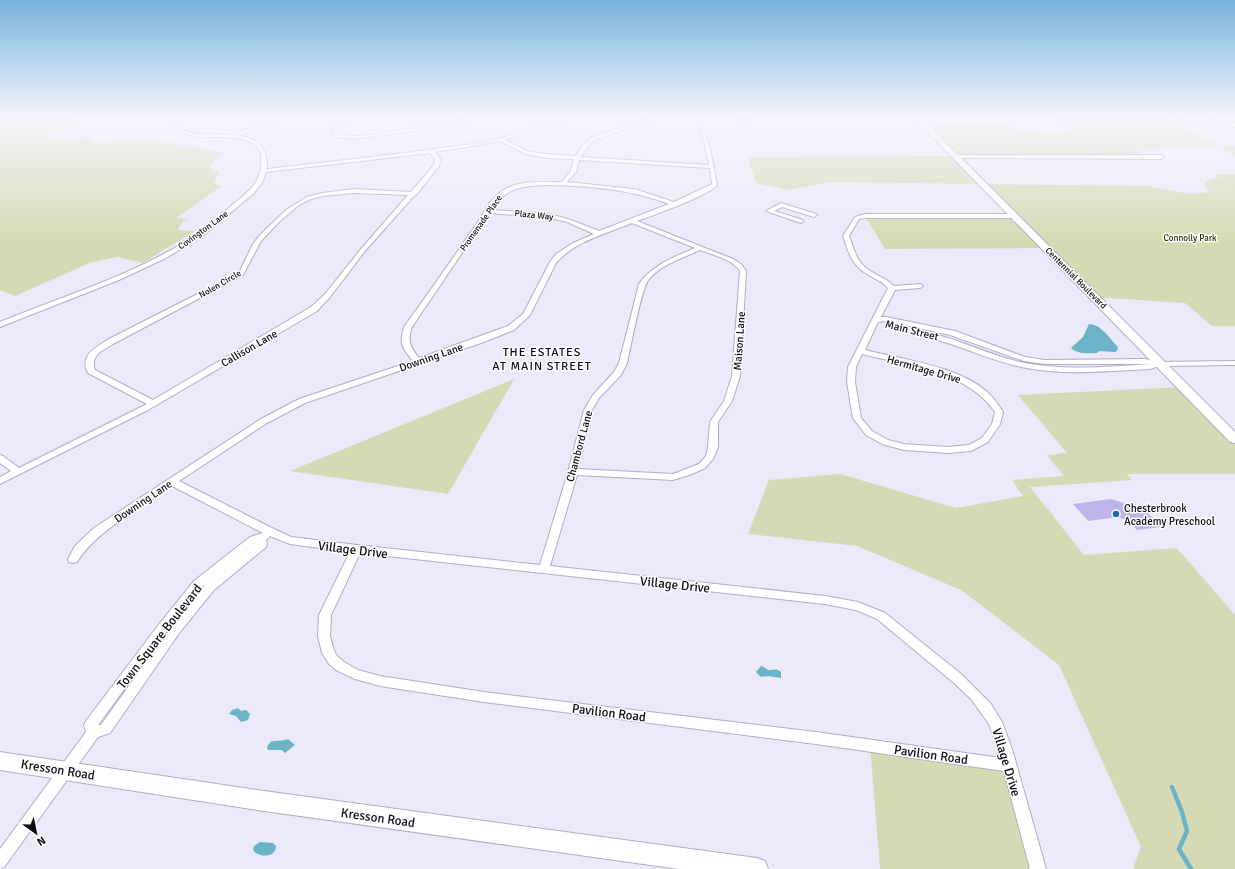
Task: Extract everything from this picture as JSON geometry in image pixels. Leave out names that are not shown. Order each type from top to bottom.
[{"type":"main road","name":"Centennial Boulevard","points":[[957,158],[1235,439]]},
{"type":"main road","name":"Kresson Road","points":[[0,761],[257,800],[757,869]]},
{"type":"street","points":[[264,158],[265,171],[377,158]]},
{"type":"street","name":"Callison Lane","points":[[0,481],[152,403],[314,309],[330,295],[345,272],[364,249],[414,194],[437,165],[438,160],[436,158]]},
{"type":"street","points":[[572,158],[712,167]]},
{"type":"street","points":[[562,184],[573,172],[578,158]]},
{"type":"street","name":"Downing Lane","points":[[73,559],[79,549],[98,531],[258,424],[302,401],[499,333],[515,325],[526,315],[557,256],[563,251],[600,234],[712,187],[715,182],[710,158]]},
{"type":"street","name":"Covington Lane","points":[[0,325],[24,314],[92,290],[184,245],[239,203],[255,188],[263,177],[265,171]]},
{"type":"street","name":"Promenade Place","points":[[417,361],[405,344],[404,338],[408,327],[497,198],[508,188],[532,183],[562,184],[633,191],[674,204]]},
{"type":"street","name":"Nolen Circle","points":[[152,403],[91,371],[89,364],[92,354],[110,342],[241,274],[245,269],[253,249],[260,239],[296,204],[328,194],[359,191],[414,194]]},
{"type":"street","points":[[801,221],[769,210],[781,205],[814,215]]},
{"type":"street","name":"Plaza Way","points":[[488,211],[550,216],[569,221],[600,234]]},
{"type":"street","points":[[920,286],[892,288],[883,279],[859,265],[846,236],[857,218],[865,216],[911,213],[973,216],[1012,215]]},
{"type":"street","name":"Maison Lane","points":[[573,472],[656,477],[673,476],[689,472],[702,466],[710,456],[713,447],[714,422],[728,401],[736,376],[743,278],[743,271],[739,265],[731,260],[631,222]]},
{"type":"street","name":"Chambord Lane","points":[[544,569],[573,472],[588,410],[596,397],[618,373],[623,363],[644,280],[655,270],[700,248]]},
{"type":"street","name":"Hermitage Drive","points":[[860,351],[948,373],[966,381],[982,390],[993,401],[999,412],[996,424],[985,440],[971,448],[948,450],[904,447],[885,442],[869,432],[857,418],[851,382],[852,367],[860,351],[877,320],[892,288]]},
{"type":"street","name":"Main Street","points":[[877,320],[883,324],[949,339],[1020,365],[1045,369],[1150,367],[1160,364],[1235,363]]},
{"type":"street","points":[[0,458],[18,472]]},
{"type":"street","name":"Village Drive","points":[[172,482],[266,536],[357,550],[825,600],[867,609],[881,616],[957,678],[986,708],[995,722],[1009,765],[1038,869]]},
{"type":"street","name":"Town Square Boulevard","points":[[0,861],[93,733],[105,729],[176,629],[210,588],[262,544],[266,536]]},
{"type":"street","name":"Pavilion Road","points":[[357,550],[325,615],[324,636],[328,652],[333,660],[340,666],[355,674],[380,680],[484,697],[816,738],[1009,765]]},
{"type":"green space","points":[[0,158],[219,158],[209,166],[219,172],[213,183],[222,186],[176,218],[189,219],[184,220],[177,230],[195,231],[143,263],[118,257],[92,262],[15,296],[0,290]]},
{"type":"green space","name":"Connolly Park","points":[[748,158],[957,158],[983,184],[1148,186],[1190,194],[1210,192],[1205,187],[1205,182],[1218,178],[1215,174],[1235,174],[1235,326],[1212,326],[1185,303],[1093,297],[1046,248],[885,249],[865,216],[1013,215],[982,184],[830,182],[788,190],[756,183]]},
{"type":"green space","points":[[514,379],[448,494],[290,471]]},
{"type":"green space","points":[[1183,387],[1235,439],[1235,474],[1127,474],[1132,480],[1030,487],[1084,555],[1177,548],[1235,615],[1235,869],[1133,869],[1141,847],[1059,665],[961,590],[857,546],[748,534],[769,480],[840,474],[956,508],[1023,496],[1012,480],[1064,476],[1047,455],[1067,453],[1018,395]]},
{"type":"green space","points":[[870,745],[1009,765],[1039,869],[880,869]]},
{"type":"water","points":[[1089,324],[1097,326],[1105,332],[1118,347],[1117,351],[1084,353],[1077,352],[1071,348],[1083,337]]},
{"type":"water","points":[[761,666],[769,670],[781,672],[781,678],[769,676],[761,677],[756,672]]},
{"type":"water","points":[[238,708],[241,711],[246,710],[250,714],[248,720],[241,722],[236,716],[229,714],[232,710]]},
{"type":"water","points":[[288,739],[295,745],[285,753],[282,750],[268,750],[267,748],[273,741]]},
{"type":"water","points":[[260,842],[273,843],[276,846],[273,853],[267,856],[256,853],[253,850],[254,846]]},
{"type":"building","name":"Chesterbrook Academy Preschool","points":[[1111,499],[1147,512],[1162,527],[1137,530],[1128,521],[1118,517],[1088,521],[1073,504]]},
{"type":"waterway","points":[[1172,787],[1182,812],[1187,831],[1179,849],[1191,869]]},
{"type":"place","name":"Chesterbrook Academy Preschool","points":[[1116,514]]},
{"type":"district","name":"THE ESTATES AT MAIN STREET","points":[[542,359]]}]
